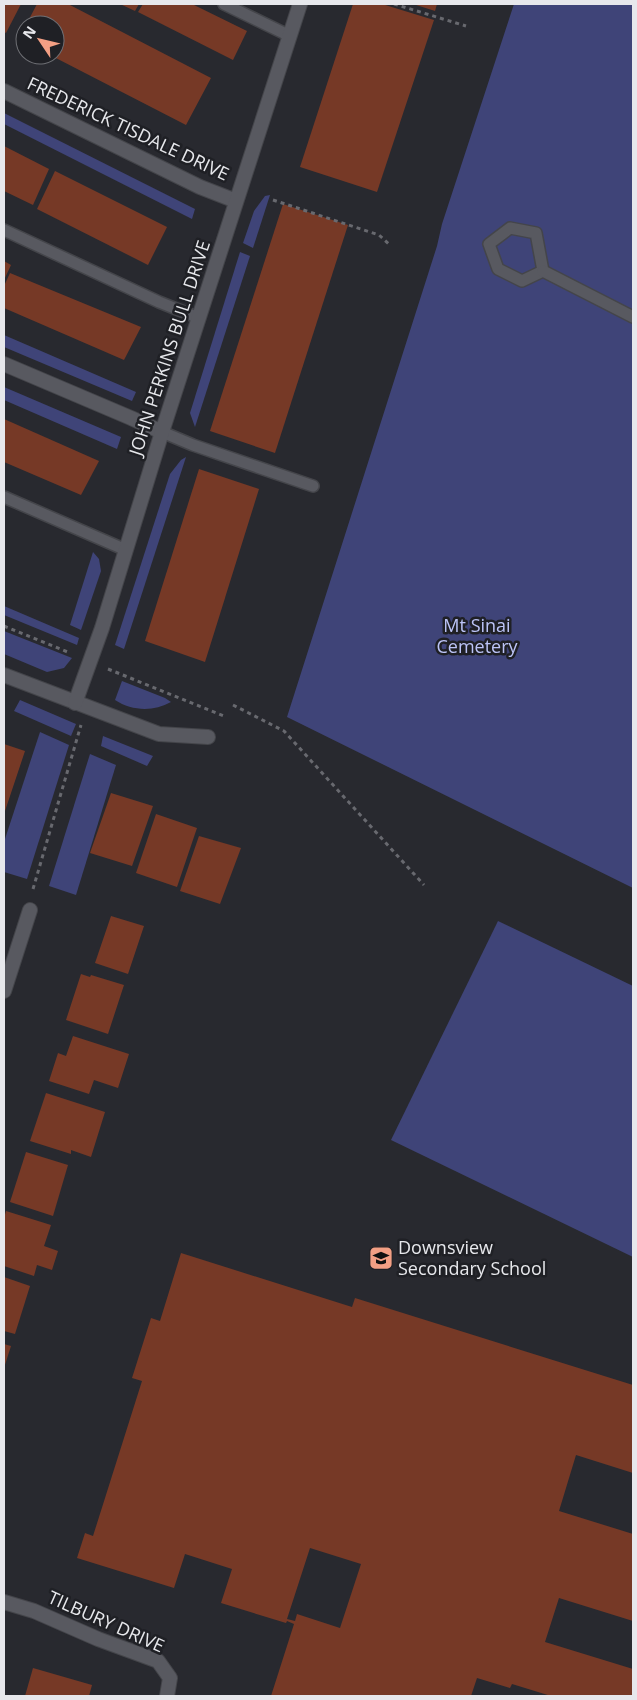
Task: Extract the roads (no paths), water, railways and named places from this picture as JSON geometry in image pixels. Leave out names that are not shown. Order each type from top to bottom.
[{"type":"street","name":"JOHN PERKINS BULL DRIVE","points":[[81,706],[102,628],[162,432],[300,4]]},
{"type":"street","name":"FREDERICK TISDALE DRIVE","points":[[4,91],[200,187],[236,201]]},
{"type":"street","points":[[4,364],[162,432]]},
{"type":"street","points":[[4,675],[81,706],[159,734],[208,737]]},
{"type":"street","points":[[4,991],[30,910]]},
{"type":"street","name":"TILBURY DRIVE","points":[[4,1602],[34,1611],[98,1639],[158,1661],[170,1678],[167,1696]]},
{"type":"lane","points":[[224,4],[290,36]]},
{"type":"lane","points":[[510,228],[536,233],[544,271],[522,281],[498,269],[489,244],[510,228]]},
{"type":"lane","points":[[4,230],[159,302],[199,318]]},
{"type":"lane","points":[[544,271],[633,317]]},
{"type":"lane","points":[[162,432],[202,448],[313,486]]},
{"type":"lane","points":[[4,497],[126,550]]},
{"type":"place","name":"Downsview Secondary School","points":[[381,1258]]},
{"type":"park label","name":"Mt Sinai Cemetery","points":[[477,636]]}]
